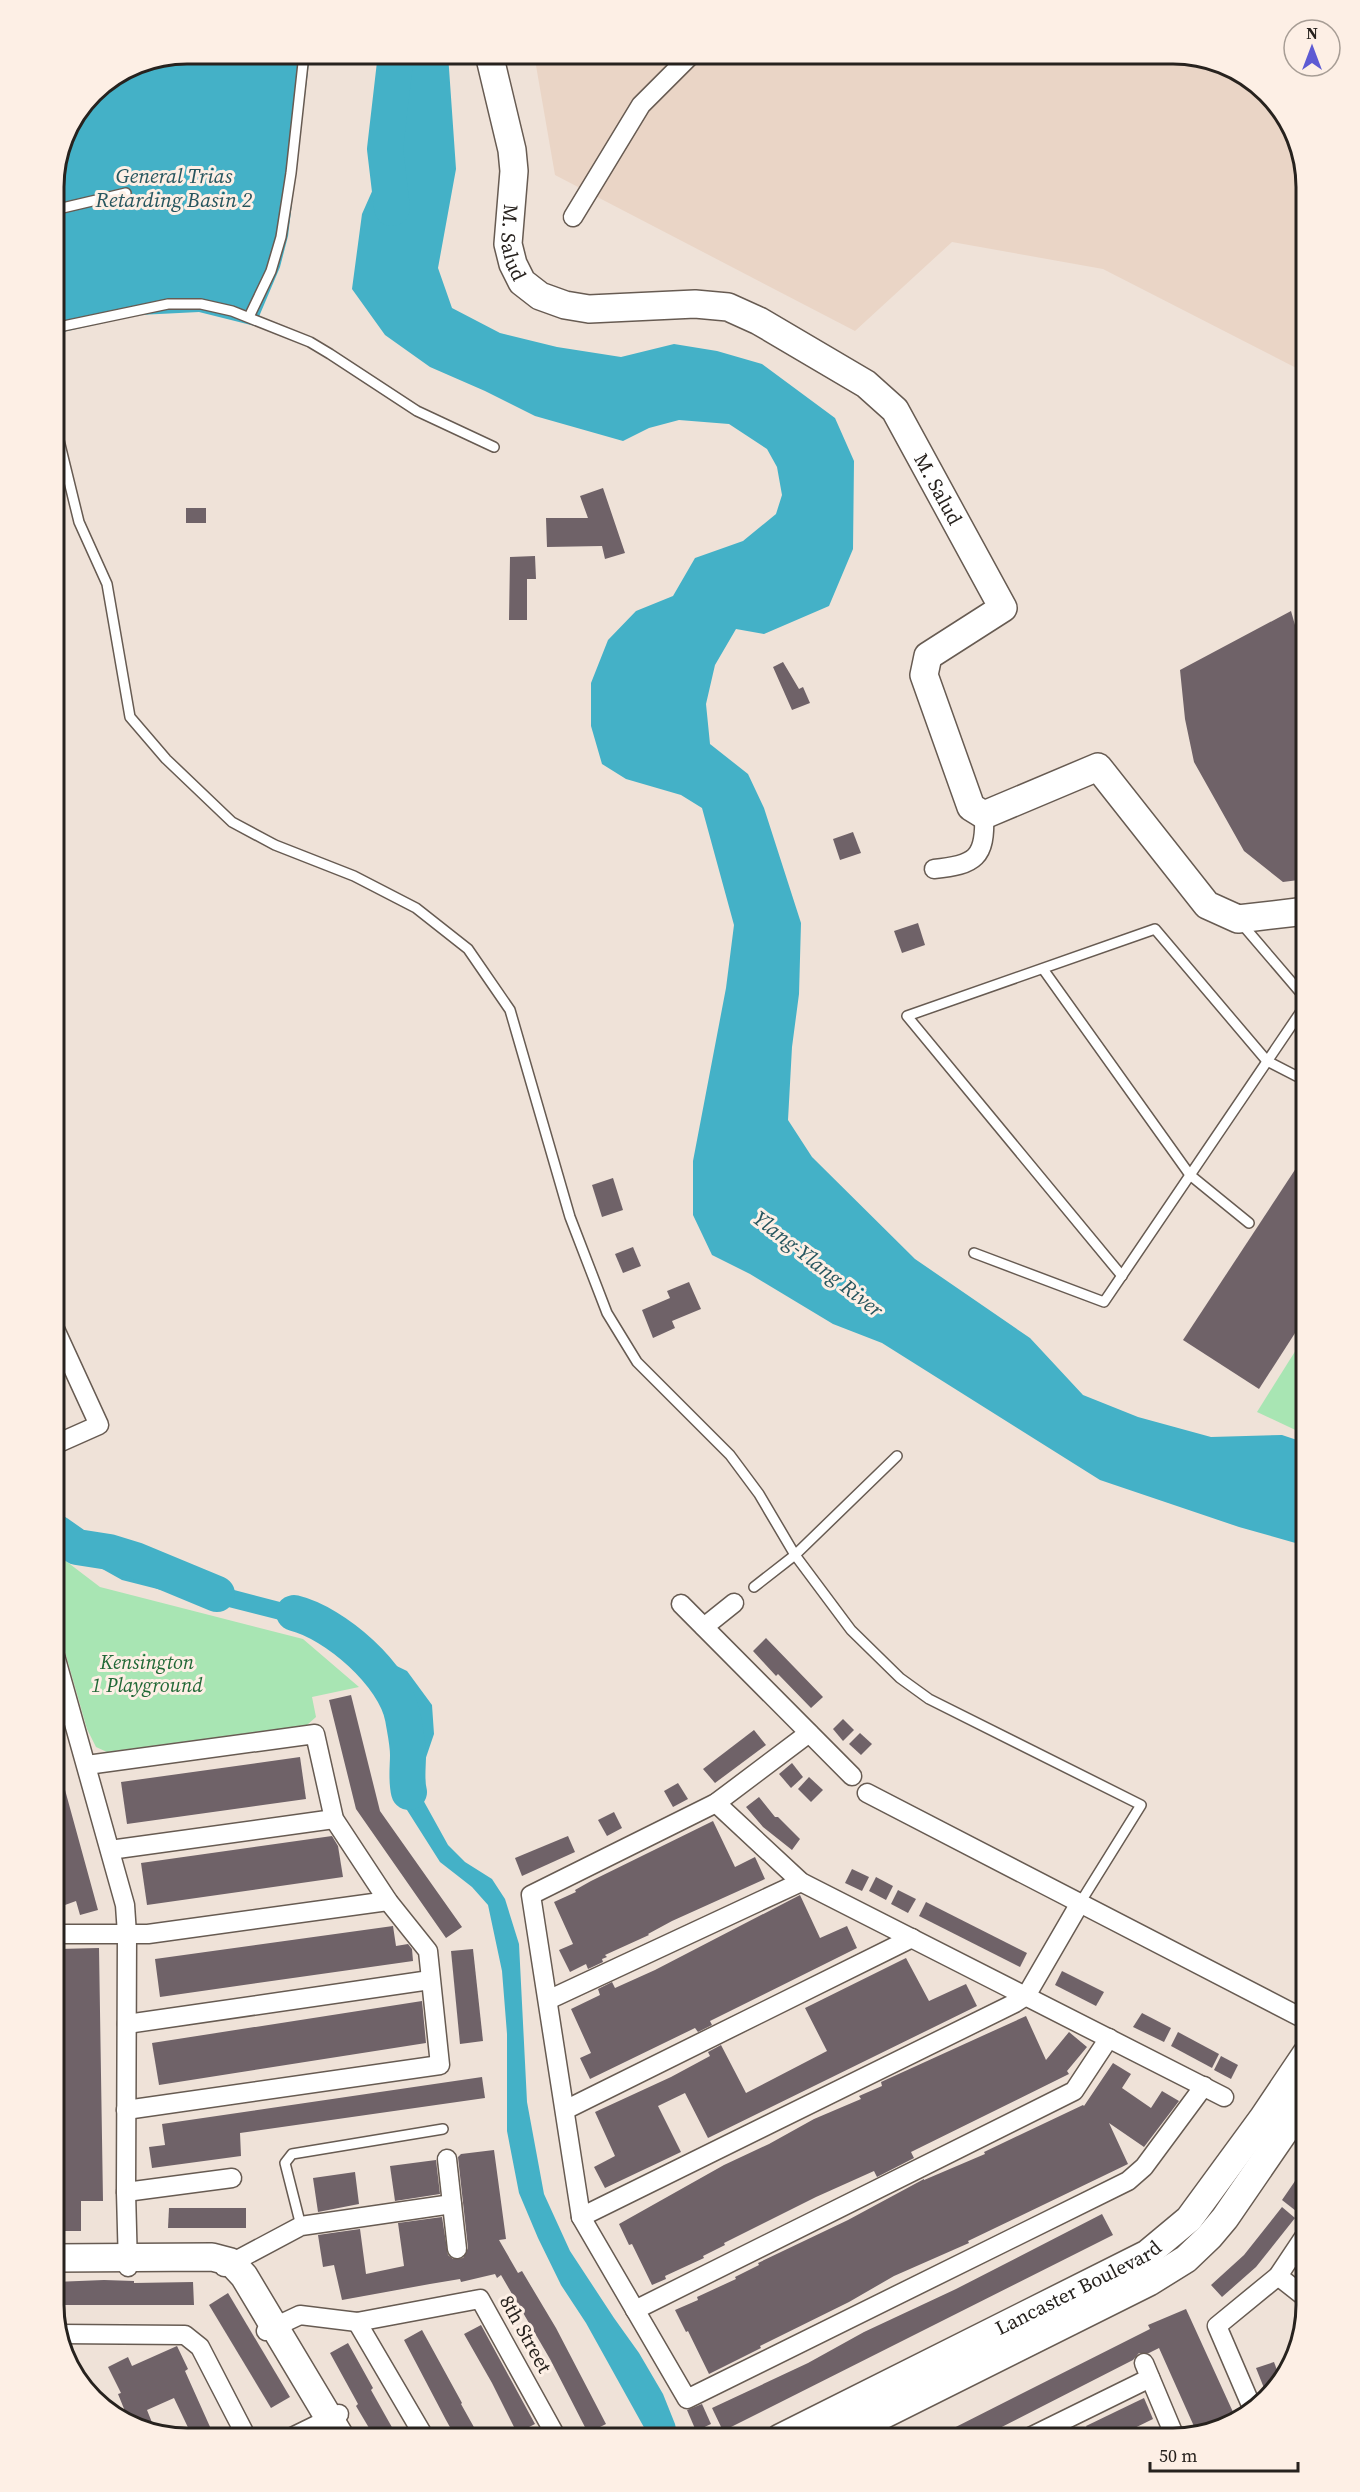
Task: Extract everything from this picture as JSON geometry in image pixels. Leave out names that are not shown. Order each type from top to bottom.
[{"type":"street","name":"M. Salud","points":[[492,65],[512,150],[514,171],[508,244],[513,264],[522,282],[540,296],[565,305],[589,309],[695,304],[728,307],[759,321],[866,384],[895,410],[1003,608],[928,656],[924,675],[971,807],[984,815]]},
{"type":"street","points":[[573,217],[641,105],[681,65]]},
{"type":"street","points":[[934,869],[956,867],[975,858],[985,842],[984,815],[1098,766],[1208,905],[1238,918],[1295,912]]},
{"type":"street","points":[[64,1350],[99,1425],[64,1440]]},
{"type":"street","points":[[704,1628],[734,1603]]},
{"type":"street","points":[[681,1604],[852,1776]]},
{"type":"street","points":[[64,1687],[125,1905],[128,2263]]},
{"type":"street","points":[[810,1733],[716,1803],[531,1895],[581,2217],[687,2399],[1128,2181],[1144,2167],[1204,2086]]},
{"type":"street","points":[[87,1765],[315,1734],[334,1819],[388,1900],[428,1951],[440,2065],[126,2110]]},
{"type":"street","points":[[867,1793],[1295,2014]]},
{"type":"street","points":[[716,1803],[801,1882],[1224,2097]]},
{"type":"street","points":[[110,1850],[334,1819]]},
{"type":"street","points":[[548,2000],[801,1882]]},
{"type":"street","points":[[64,1934],[148,1934],[388,1900]]},
{"type":"street","points":[[581,2217],[1001,2012],[1026,1996],[1080,1903]]},
{"type":"street","points":[[566,2110],[912,1938]]},
{"type":"street","points":[[127,2024],[430,1980]]},
{"type":"street","points":[[635,2310],[1074,2091],[1109,2038]]},
{"type":"street","name":"Lancaster Boulevard","points":[[801,2428],[1146,2253],[1188,2219],[1263,2118],[1295,2070]]},
{"type":"street","name":"Lancaster Boulevard","points":[[858,2428],[1149,2282],[1186,2259],[1225,2218],[1295,2116]]},
{"type":"street","points":[[447,2159],[457,2249]]},
{"type":"street","points":[[126,2192],[232,2178]]},
{"type":"street","points":[[226,2266],[301,2226],[452,2204]]},
{"type":"street","points":[[1249,2400],[1217,2326],[1278,2276],[1295,2250]]},
{"type":"street","points":[[64,2259],[128,2263],[212,2257],[243,2276],[269,2329],[337,2423]]},
{"type":"street","points":[[1278,2276],[1295,2289]]},
{"type":"street","name":"8th Street","points":[[269,2329],[300,2315],[357,2322],[480,2299],[551,2427]]},
{"type":"street","points":[[357,2322],[419,2427]]},
{"type":"street","points":[[69,2334],[185,2335],[200,2347],[241,2427]]},
{"type":"street","points":[[1046,2428],[1147,2371],[1171,2428]]},
{"type":"lane","points":[[249,318],[271,271],[279,244],[291,173],[303,65]]},
{"type":"lane","points":[[65,207],[126,193]]},
{"type":"lane","points":[[65,326],[151,306],[176,304],[216,307],[310,342],[417,411],[494,447]]},
{"type":"lane","points":[[65,464],[79,522],[107,584],[130,717],[166,759],[232,822],[275,844],[354,876],[416,908],[468,949],[510,1010],[570,1217],[607,1313],[637,1362],[730,1455],[759,1494],[795,1555],[852,1630],[900,1678],[929,1699],[1141,1805],[1080,1903]]},
{"type":"lane","points":[[1238,918],[1295,986]]},
{"type":"lane","points":[[1122,1276],[907,1016],[1155,929],[1267,1061],[1295,1075]]},
{"type":"lane","points":[[1043,969],[1190,1175],[1249,1224]]},
{"type":"lane","points":[[974,1253],[1104,1302],[1295,1020]]},
{"type":"lane","points":[[754,1587],[795,1555],[897,1456]]},
{"type":"lane","points":[[301,2226],[285,2163],[292,2154],[443,2129]]},
{"type":"shaded area","points":[[536,65],[1180,65],[1212,71],[1241,85],[1265,106],[1283,133],[1289,148],[1295,188],[1295,367],[1103,269],[952,242],[855,331],[555,175]]},
{"type":"green space","points":[[1295,1352],[1295,1430],[1257,1412]]},
{"type":"green space","name":"Kensington 1 Playground","points":[[64,1560],[100,1587],[303,1639],[359,1687],[312,1697],[316,1717],[307,1725],[107,1752],[96,1747],[87,1729],[64,1650]]},
{"type":"water","name":"General Trias Retarding Basin 2","points":[[309,65],[288,236],[280,267],[255,326],[199,312],[139,315],[65,332],[65,180],[74,140],[85,119],[106,95],[119,85],[140,74],[164,67]]},
{"type":"water","points":[[408,65],[449,65],[456,169],[438,268],[452,308],[500,333],[557,347],[621,357],[674,344],[717,351],[762,364],[835,418],[854,461],[853,549],[829,606],[764,634],[736,629],[715,665],[706,704],[710,744],[748,774],[764,808],[801,923],[799,994],[792,1047],[788,1120],[812,1157],[915,1259],[1030,1338],[1083,1395],[1138,1417],[1211,1437],[1282,1435],[1295,1439],[1295,1543],[1239,1527],[1100,1480],[882,1343],[833,1324],[750,1274],[712,1255],[693,1215],[693,1161],[726,988],[734,925],[702,808],[681,795],[626,779],[602,764],[591,726],[591,683],[608,640],[636,611],[673,596],[695,558],[743,541],[776,514],[782,495],[777,467],[767,449],[729,424],[679,420],[649,428],[623,441],[535,416],[430,367],[385,335],[352,289],[362,214],[389,153],[409,72]]},
{"type":"water","points":[[64,1526],[103,1552],[140,1569],[177,1575],[307,1609],[342,1621],[378,1657],[407,1671],[432,1705],[434,1734],[419,1778],[422,1798],[448,1845],[465,1862],[492,1879],[505,1899],[519,1944],[527,2102],[544,2194],[570,2251],[639,2353],[663,2394],[676,2427],[644,2427],[586,2323],[561,2285],[519,2193],[507,2131],[507,2034],[502,1971],[488,1905],[472,1887],[440,1862],[407,1810],[399,1791],[399,1767],[407,1741],[407,1713],[395,1690],[339,1635],[122,1580],[64,1548]]},
{"type":"building","points":[[603,488],[625,553],[605,559],[602,546],[547,547],[546,518],[588,518],[580,496]]},
{"type":"building","points":[[186,508],[206,508],[206,523],[186,523]]},
{"type":"building","points":[[535,556],[536,579],[527,579],[527,620],[509,620],[510,557]]},
{"type":"building","points":[[1291,611],[1295,625],[1295,880],[1283,882],[1244,851],[1194,762],[1185,719],[1180,670]]},
{"type":"building","points":[[783,662],[799,689],[803,687],[810,703],[792,710],[773,667]]},
{"type":"building","points":[[853,832],[861,853],[840,860],[833,839]]},
{"type":"building","points":[[918,923],[925,945],[902,953],[894,931]]},
{"type":"building","points":[[1295,1170],[1295,1333],[1259,1389],[1183,1340]]},
{"type":"building","points":[[613,1178],[623,1210],[602,1217],[592,1185]]},
{"type":"building","points":[[633,1247],[641,1266],[623,1273],[615,1254]]},
{"type":"building","points":[[689,1282],[701,1309],[672,1321],[675,1328],[653,1338],[642,1310],[670,1298],[667,1291]]},
{"type":"building","points":[[766,1638],[823,1697],[811,1708],[753,1651]]},
{"type":"building","points":[[351,1695],[380,1811],[462,1927],[446,1938],[356,1809],[329,1700]]},
{"type":"building","points":[[843,1719],[854,1730],[843,1741],[833,1729]]},
{"type":"building","points":[[754,1730],[766,1745],[715,1783],[703,1769]]},
{"type":"building","points":[[860,1733],[872,1744],[861,1755],[849,1744]]},
{"type":"building","points":[[300,1757],[306,1799],[127,1824],[121,1782]]},
{"type":"building","points":[[792,1763],[803,1777],[791,1788],[779,1774]]},
{"type":"building","points":[[809,1777],[823,1790],[811,1802],[798,1789]]},
{"type":"building","points":[[678,1783],[688,1799],[673,1807],[664,1791]]},
{"type":"building","points":[[64,1787],[98,1910],[80,1915],[76,1901],[64,1905]]},
{"type":"building","points":[[759,1797],[775,1817],[778,1817],[800,1839],[792,1850],[763,1827],[746,1807]]},
{"type":"building","points":[[614,1812],[622,1828],[607,1836],[598,1820]]},
{"type":"building","points":[[713,1821],[735,1867],[755,1857],[765,1879],[672,1921],[649,1935],[605,1955],[607,1957],[602,1959],[603,1962],[588,1969],[586,1964],[570,1972],[559,1950],[573,1944],[554,1902],[576,1892],[575,1890],[591,1881]]},
{"type":"building","points":[[332,1836],[338,1846],[343,1877],[147,1905],[141,1863]]},
{"type":"building","points":[[568,1836],[575,1852],[522,1876],[515,1858]]},
{"type":"building","points":[[852,1869],[869,1877],[862,1891],[845,1883]]},
{"type":"building","points":[[876,1877],[893,1886],[886,1900],[869,1891]]},
{"type":"building","points":[[898,1890],[916,1899],[908,1913],[891,1904]]},
{"type":"building","points":[[800,1895],[820,1938],[847,1926],[857,1948],[710,2021],[712,2025],[698,2032],[695,2028],[590,2079],[580,2058],[591,2053],[571,2009],[600,1995],[598,1989],[612,1982],[615,1988],[655,1970]]},
{"type":"building","points":[[926,1902],[1027,1953],[1020,1967],[919,1916]]},
{"type":"building","points":[[393,1926],[396,1946],[408,1944],[412,1949],[413,1961],[160,1997],[155,1959]]},
{"type":"building","points":[[99,1948],[103,2201],[81,2201],[81,2231],[64,2231],[64,1949]]},
{"type":"building","points":[[473,1949],[483,2041],[460,2044],[451,1951]]},
{"type":"building","points":[[906,1958],[929,2001],[966,1984],[977,2006],[708,2138],[685,2093],[658,2106],[681,2152],[605,2188],[594,2167],[615,2156],[595,2112],[671,2077],[710,2056],[708,2052],[721,2045],[746,2093],[827,2051],[805,2008]]},
{"type":"building","points":[[1062,1971],[1104,1992],[1096,2006],[1055,1985]]},
{"type":"building","points":[[422,2001],[426,2043],[159,2085],[152,2043]]},
{"type":"building","points":[[1142,2013],[1171,2028],[1164,2042],[1133,2027]]},
{"type":"building","points":[[1026,2016],[1046,2060],[1069,2032],[1087,2047],[1067,2071],[1069,2074],[911,2152],[914,2158],[877,2177],[874,2171],[816,2197],[724,2243],[725,2245],[703,2256],[704,2258],[665,2276],[666,2279],[652,2285],[632,2244],[629,2245],[619,2224],[724,2165],[814,2119],[861,2099],[859,2096],[882,2086],[881,2082]]},
{"type":"building","points":[[1178,2032],[1219,2054],[1212,2068],[1171,2046]]},
{"type":"building","points":[[1221,2056],[1238,2065],[1231,2079],[1214,2070]]},
{"type":"building","points":[[1113,2063],[1131,2074],[1122,2088],[1151,2108],[1162,2091],[1179,2101],[1144,2147],[1109,2123],[1128,2164],[968,2241],[969,2243],[894,2276],[849,2302],[709,2374],[675,2310],[736,2279],[735,2277],[759,2265],[758,2263],[848,2220],[924,2179],[985,2154],[984,2152],[1084,2106]]},
{"type":"building","points":[[482,2077],[485,2098],[240,2133],[241,2156],[152,2168],[149,2147],[165,2145],[162,2124]]},
{"type":"building","points":[[494,2150],[506,2239],[499,2240],[518,2273],[522,2271],[556,2328],[606,2424],[599,2427],[585,2427],[550,2359],[501,2275],[497,2278],[495,2274],[461,2282],[460,2279],[342,2300],[334,2265],[323,2267],[318,2235],[360,2229],[366,2274],[404,2266],[398,2223],[442,2217],[448,2255],[453,2259],[463,2258],[468,2248],[458,2157],[461,2154]]},
{"type":"building","points":[[436,2160],[440,2194],[395,2201],[390,2166]]},
{"type":"building","points":[[355,2172],[359,2204],[318,2212],[313,2178]]},
{"type":"building","points":[[1295,2181],[1295,2210],[1282,2200]]},
{"type":"building","points":[[1282,2207],[1295,2218],[1256,2267],[1222,2297],[1211,2285],[1244,2255]]},
{"type":"building","points":[[169,2208],[246,2208],[246,2228],[168,2228]]},
{"type":"building","points":[[1102,2214],[1113,2235],[730,2428],[721,2428],[712,2408],[956,2289]]},
{"type":"building","points":[[64,2282],[193,2282],[194,2305],[64,2305]]},
{"type":"building","points":[[228,2293],[290,2397],[271,2408],[209,2305]]},
{"type":"building","points":[[1186,2309],[1233,2412],[1220,2418],[1194,2425],[1159,2348],[1149,2353],[1139,2353],[1133,2360],[1000,2428],[954,2428],[1150,2329],[1148,2325]]},
{"type":"building","points":[[481,2325],[535,2424],[528,2427],[514,2427],[464,2334]]},
{"type":"building","points":[[422,2330],[474,2427],[450,2427],[404,2340]]},
{"type":"building","points":[[348,2343],[392,2427],[369,2427],[330,2353]]},
{"type":"building","points":[[177,2346],[188,2369],[185,2371],[210,2427],[188,2427],[174,2398],[147,2410],[152,2422],[125,2410],[118,2394],[121,2393],[108,2367],[128,2357],[132,2366]]},
{"type":"building","points":[[1274,2362],[1277,2370],[1264,2387],[1256,2368]]},
{"type":"building","points":[[1144,2398],[1153,2419],[1135,2428],[1087,2428],[1086,2426]]},
{"type":"building","points":[[702,2404],[711,2424],[703,2428],[695,2428],[687,2410]]},
{"type":"waterway","name":"Ylang-Ylang River","points":[[392,208],[385,149],[395,65]]},
{"type":"waterway","points":[[64,1538],[77,1547],[109,1552],[135,1560],[217,1594]]},
{"type":"waterway","points":[[294,1613],[310,1619],[344,1639],[361,1653],[388,1685],[398,1702],[403,1718],[408,1755],[409,1792]]}]
